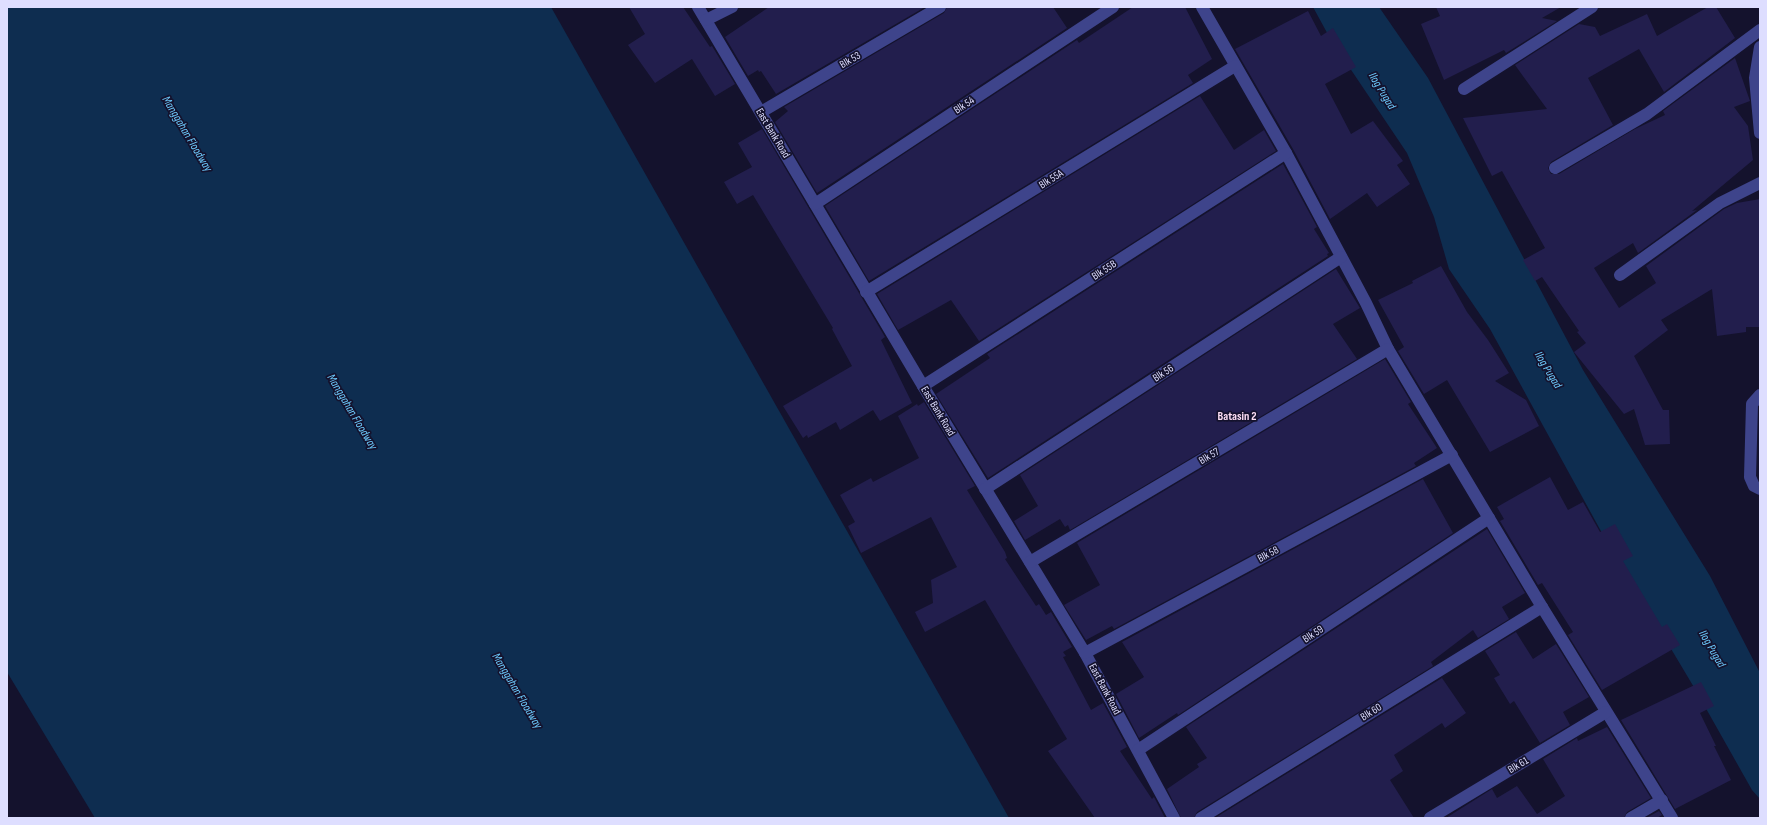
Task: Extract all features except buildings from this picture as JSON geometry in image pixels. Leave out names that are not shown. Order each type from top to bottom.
[{"type":"street","name":"East Bank Road","points":[[698,7],[866,292],[1085,653],[1174,818]]},
{"type":"street","points":[[706,20],[732,7]]},
{"type":"street","name":"Blk 53","points":[[761,112],[940,7]]},
{"type":"street","name":"Blk 54","points":[[815,204],[1113,7]]},
{"type":"street","points":[[1202,7],[1286,153],[1366,303],[1388,349],[1606,712],[1672,818]]},
{"type":"street","points":[[1464,89],[1592,7]]},
{"type":"street","points":[[1555,168],[1647,114],[1760,30]]},
{"type":"street","points":[[1760,47],[1755,78],[1760,133]]},
{"type":"street","name":"Blk 55A","points":[[866,292],[1235,66]]},
{"type":"street","name":"Blk 55B","points":[[923,386],[1286,153]]},
{"type":"street","points":[[1620,275],[1720,203],[1760,183]]},
{"type":"street","name":"Blk 56","points":[[985,489],[1341,257]]},
{"type":"street","name":"Blk 57","points":[[1030,562],[1388,349]]},
{"type":"street","points":[[1760,395],[1752,404],[1750,477],[1754,486],[1760,489]]},
{"type":"street","name":"Blk 58","points":[[1085,653],[1452,455]]},
{"type":"street","name":"Blk 59","points":[[1138,750],[1489,518]]},
{"type":"street","name":"Blk 60","points":[[1201,818],[1542,606]]},
{"type":"street","name":"Blk 61","points":[[1430,818],[1606,712]]},
{"type":"street","points":[[1631,818],[1662,800]]},
{"type":"water","name":"Manggahan Floodway","points":[[7,7],[551,7],[1009,818],[95,818],[7,672]]},
{"type":"water","name":"Ilog Pugad","points":[[1313,7],[1379,7],[1428,78],[1583,370],[1710,576],[1760,673],[1760,799],[1752,790],[1695,689],[1602,533],[1490,329],[1449,269],[1434,217],[1407,153],[1331,40]]},
{"type":"district","name":"Batasin 2","points":[[1237,416]]}]
